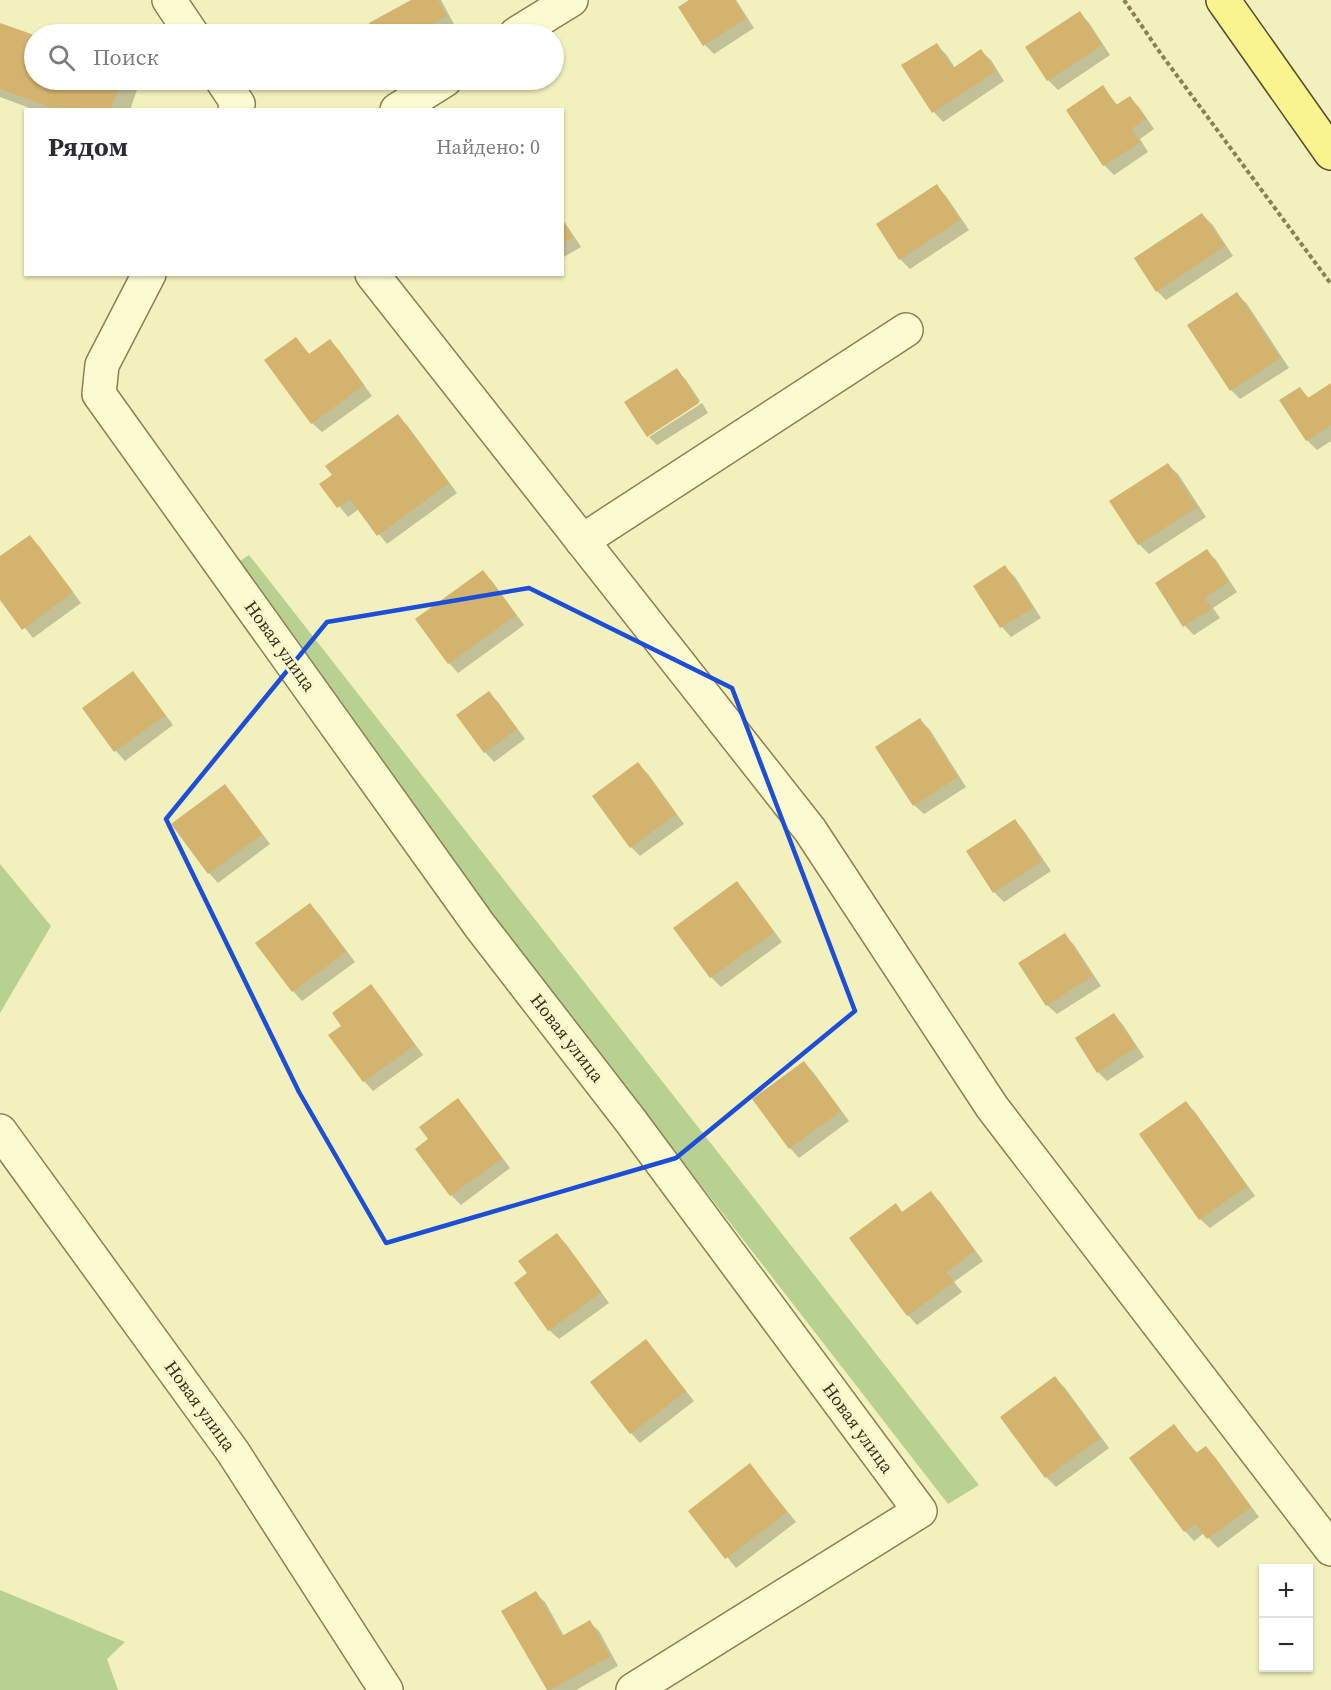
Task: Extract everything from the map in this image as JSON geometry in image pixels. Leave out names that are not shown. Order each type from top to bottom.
[{"type":"main road","points":[[1222,0],[1331,153]]},
{"type":"street","points":[[169,0],[185,24]]},
{"type":"street","points":[[532,24],[571,0]]},
{"type":"street","points":[[400,108],[429,90]]},
{"type":"street","name":"Новая улица","points":[[148,276],[102,365],[99,394],[480,926],[630,1120],[920,1511],[633,1690]]},
{"type":"street","points":[[374,276],[810,830],[992,1107],[1331,1549]]},
{"type":"street","points":[[582,541],[906,330]]},
{"type":"street","name":"Новая улица","points":[[0,1131],[233,1452],[386,1690]]},
{"type":"path","points":[[1124,0],[1161,54],[1331,284]]},
{"type":"highlighted area","points":[[529,588],[732,688],[855,1011],[676,1158],[386,1243],[299,1092],[166,819],[327,622]]},
{"type":"green space","points":[[249,555],[979,1485],[948,1504],[225,571]]},
{"type":"green space","points":[[0,864],[51,926],[0,1013]]},
{"type":"green space","points":[[0,1590],[125,1642],[107,1659],[118,1690],[0,1690]]},
{"type":"building","points":[[411,0],[438,0],[447,16],[432,24],[369,23]]},
{"type":"building","points":[[689,0],[734,0],[746,18],[703,46],[678,7]]},
{"type":"building","points":[[1080,11],[1102,45],[1047,81],[1025,47]]},
{"type":"building","points":[[0,23],[24,31],[24,90],[118,90],[112,108],[54,108],[0,89]]},
{"type":"building","points":[[937,43],[953,68],[981,49],[996,71],[932,113],[901,65]]},
{"type":"building","points":[[1103,85],[1116,105],[1130,96],[1146,119],[1131,129],[1140,142],[1103,166],[1066,110]]},
{"type":"building","points":[[937,184],[960,220],[899,260],[876,224]]},
{"type":"building","points":[[1202,213],[1225,246],[1156,292],[1134,258]]},
{"type":"building","points":[[564,224],[573,237],[564,242]]},
{"type":"building","points":[[1237,292],[1280,358],[1230,391],[1187,325]]},
{"type":"building","points":[[296,337],[309,354],[330,339],[364,385],[311,424],[264,360]]},
{"type":"building","points":[[677,368],[699,403],[647,437],[624,402]]},
{"type":"building","points":[[1331,383],[1331,425],[1306,441],[1279,400],[1300,387],[1308,398]]},
{"type":"building","points":[[398,414],[449,483],[377,536],[350,499],[337,508],[319,484],[332,475],[325,466]]},
{"type":"building","points":[[1168,463],[1197,507],[1138,545],[1109,501]]},
{"type":"building","points":[[30,535],[73,592],[22,630],[0,600],[0,556]]},
{"type":"building","points":[[1207,549],[1229,582],[1204,598],[1212,608],[1183,627],[1155,583]]},
{"type":"building","points":[[1005,565],[1033,608],[1000,628],[973,586]]},
{"type":"building","points":[[483,570],[516,615],[448,664],[415,619]]},
{"type":"building","points":[[133,671],[165,715],[114,752],[82,708]]},
{"type":"building","points":[[489,691],[517,729],[484,753],[456,715]]},
{"type":"building","points":[[920,718],[958,777],[913,806],[875,747]]},
{"type":"building","points":[[638,762],[676,814],[630,848],[592,796]]},
{"type":"building","points":[[225,784],[262,834],[208,874],[171,824]]},
{"type":"building","points":[[1015,819],[1042,861],[993,893],[966,851]]},
{"type":"building","points":[[737,881],[774,932],[710,978],[673,928]]},
{"type":"building","points":[[310,903],[346,952],[292,992],[255,943]]},
{"type":"building","points":[[1065,933],[1092,976],[1046,1006],[1018,963]]},
{"type":"building","points":[[371,984],[415,1045],[363,1082],[328,1035],[341,1026],[332,1013]]},
{"type":"building","points":[[1114,1013],[1136,1047],[1097,1073],[1075,1038]]},
{"type":"building","points":[[804,1061],[841,1111],[789,1149],[752,1099]]},
{"type":"building","points":[[458,1098],[502,1158],[450,1196],[415,1149],[428,1139],[419,1127]]},
{"type":"building","points":[[1186,1101],[1247,1186],[1199,1220],[1139,1134]]},
{"type":"building","points":[[931,1191],[975,1251],[946,1272],[954,1282],[907,1316],[849,1238],[896,1203],[902,1212]]},
{"type":"building","points":[[557,1233],[601,1292],[548,1331],[514,1283],[527,1273],[518,1261]]},
{"type":"building","points":[[646,1339],[686,1391],[630,1434],[590,1382]]},
{"type":"building","points":[[1055,1376],[1100,1438],[1045,1478],[1000,1417]]},
{"type":"building","points":[[1174,1424],[1196,1453],[1206,1446],[1251,1507],[1207,1539],[1195,1524],[1184,1532],[1129,1458]]},
{"type":"building","points":[[750,1463],[787,1512],[725,1559],[688,1511]]},
{"type":"building","points":[[536,1591],[562,1636],[590,1620],[610,1656],[550,1690],[547,1690],[501,1611]]}]
